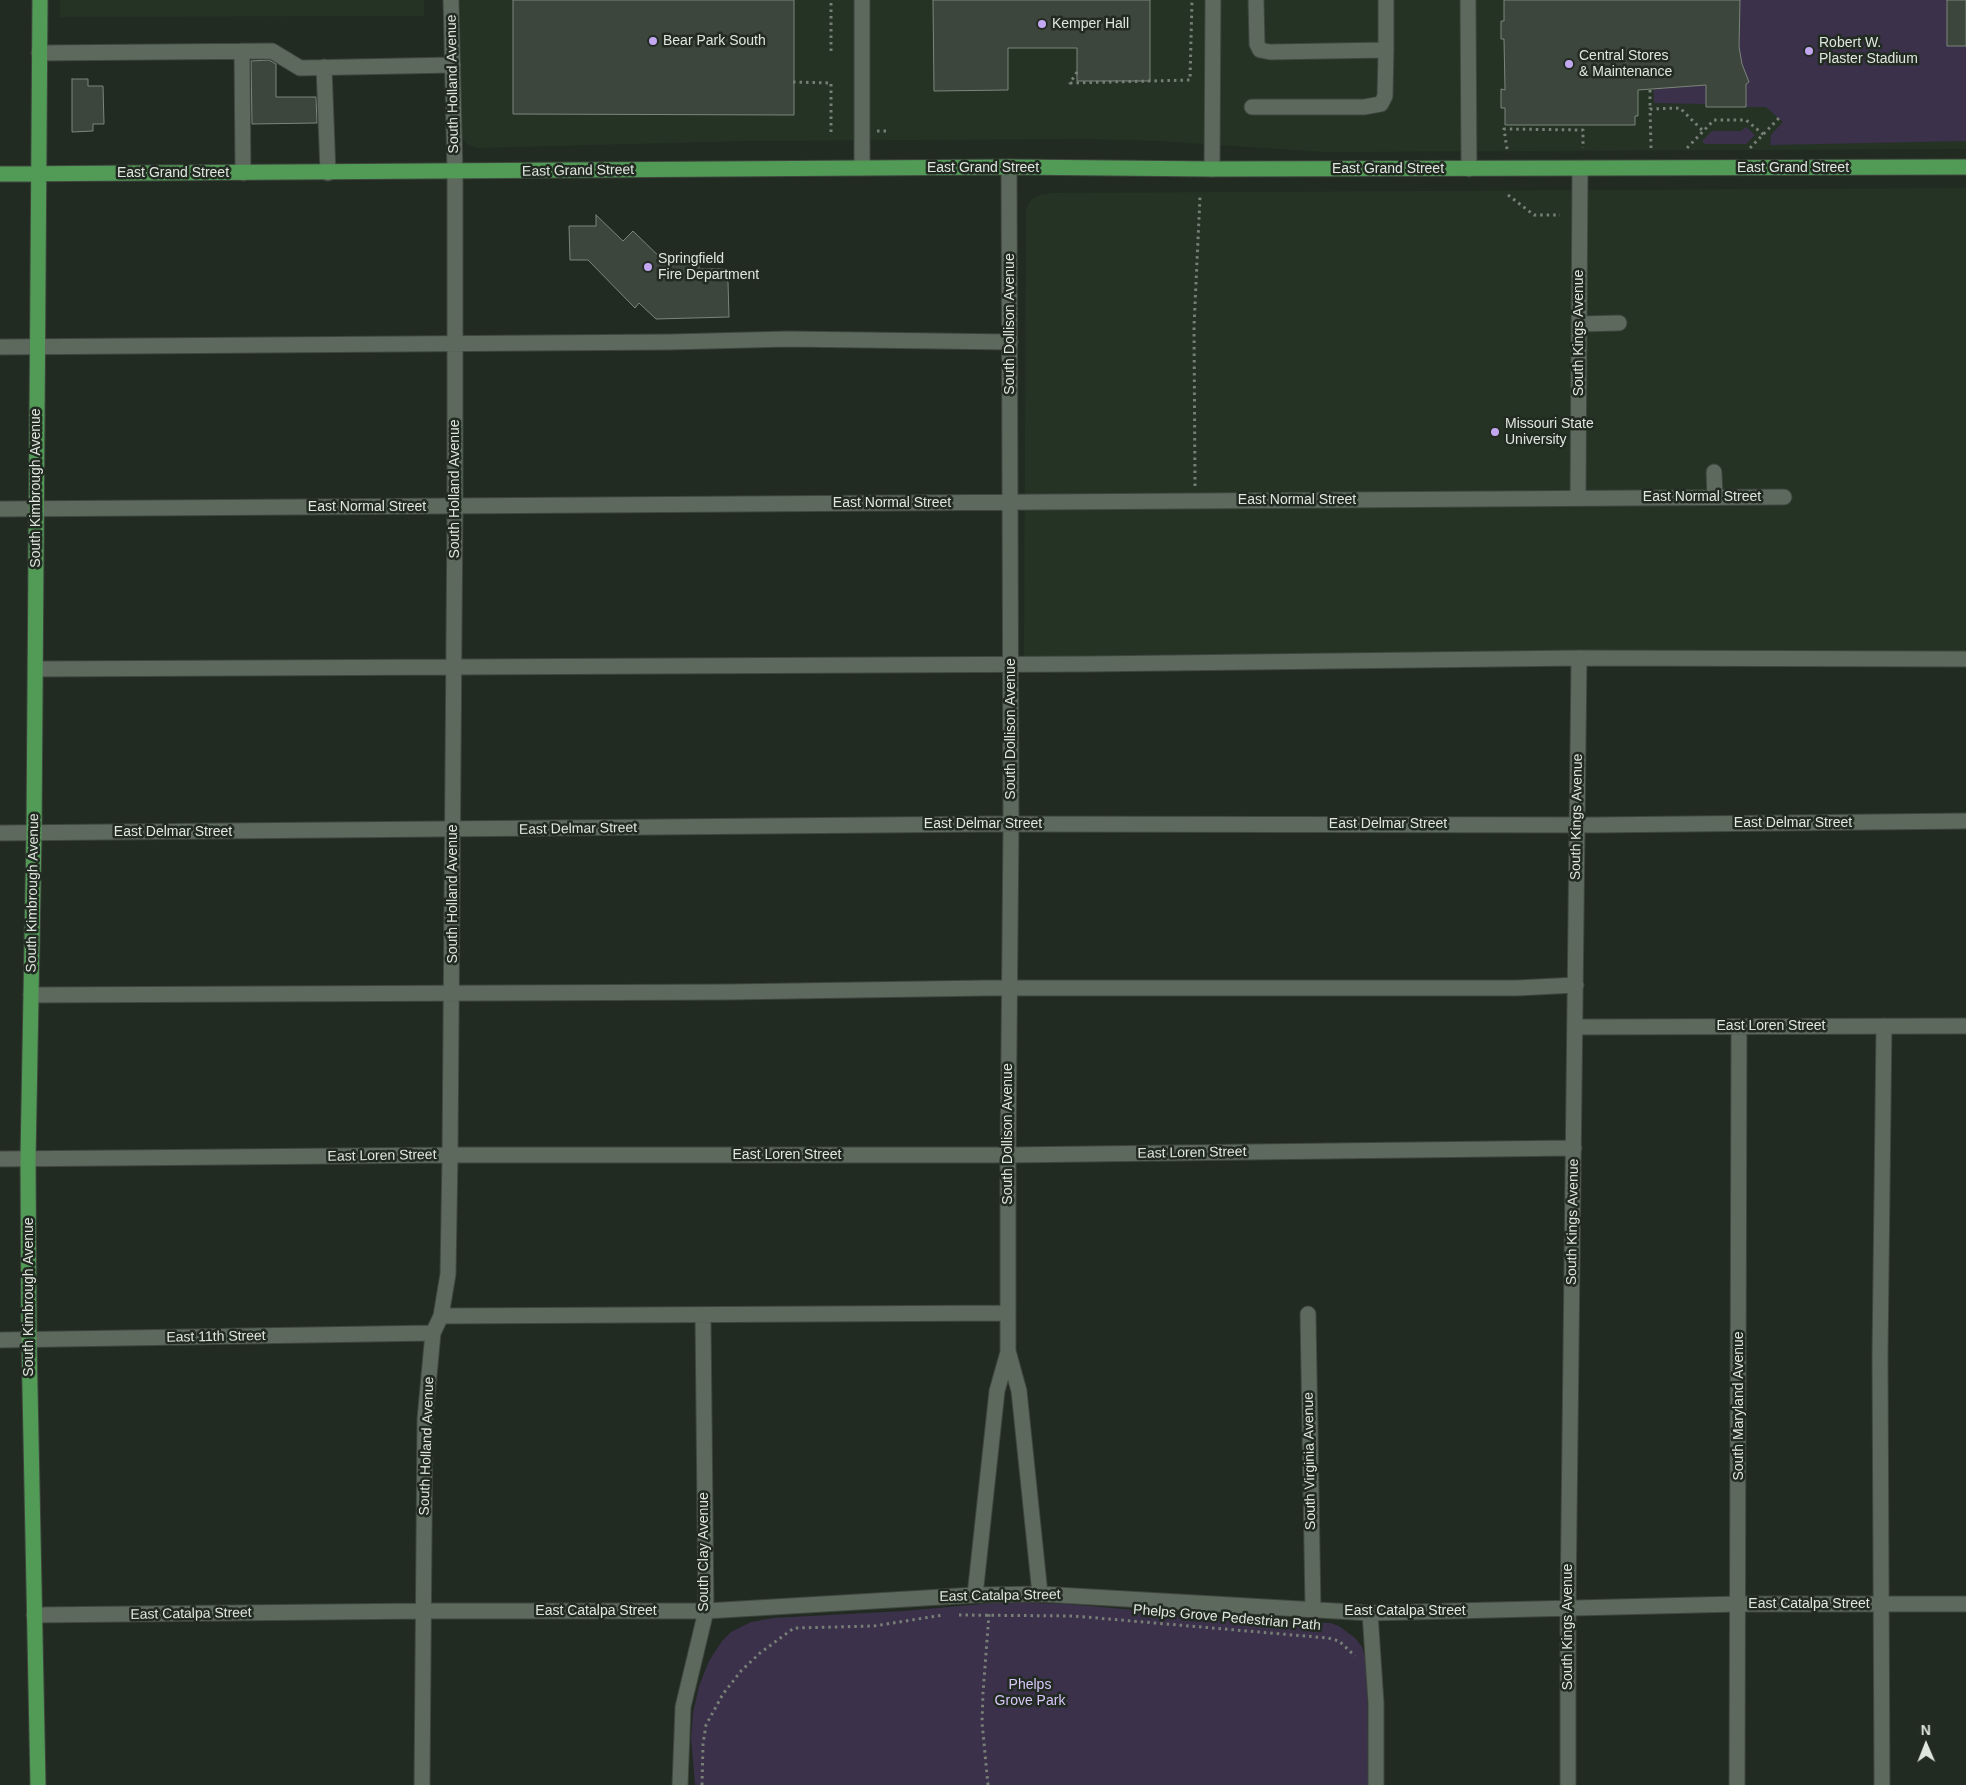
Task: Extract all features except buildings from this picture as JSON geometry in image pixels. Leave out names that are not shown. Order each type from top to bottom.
[{"type":"main road","name":"South Kimbrough Avenue","points":[[38,1785],[29,1339],[28,1159],[36,669],[36,346],[40,0]]},
{"type":"main road","name":"East Grand Street","points":[[0,174],[1009,167],[1212,170],[1966,167]]},
{"type":"street","name":"South Holland Avenue","points":[[422,1785],[424,1419],[433,1334],[441,1316],[448,1274],[450,1155],[455,506],[455,172],[451,0]]},
{"type":"street","points":[[862,0],[862,168]]},
{"type":"street","points":[[1212,170],[1213,0]]},
{"type":"street","points":[[1256,0],[1256,44],[1260,50],[1270,52],[1386,50]]},
{"type":"street","points":[[1252,107],[1364,107],[1381,104],[1386,96],[1386,0]]},
{"type":"street","points":[[1468,0],[1469,169]]},
{"type":"street","points":[[242,51],[243,173]]},
{"type":"street","points":[[39,53],[272,51],[300,68],[453,65]]},
{"type":"street","points":[[324,67],[328,173]]},
{"type":"street","name":"South Dollison Avenue","points":[[1009,167],[1011,824],[1008,1351],[1018,1391],[1040,1594]]},
{"type":"street","name":"South Kings Avenue","points":[[1578,498],[1580,169]]},
{"type":"street","points":[[1579,324],[1620,323]]},
{"type":"street","points":[[0,347],[660,342],[788,339],[1010,342]]},
{"type":"street","points":[[1714,472],[1715,497]]},
{"type":"street","name":"East Normal Street","points":[[0,509],[1784,497]]},
{"type":"street","points":[[36,669],[454,666],[553,668],[1579,658],[1966,659]]},
{"type":"street","name":"South Kings Avenue","points":[[1568,1785],[1568,1607],[1579,658]]},
{"type":"street","name":"East Delmar Street","points":[[0,833],[1011,824],[1577,825],[1966,822]]},
{"type":"street","points":[[31,995],[719,992],[1010,988],[1517,988],[1576,985]]},
{"type":"street","points":[[1882,1785],[1880,1356],[1884,1026]]},
{"type":"street","name":"East Loren Street","points":[[1575,1027],[1966,1026]]},
{"type":"street","name":"South Maryland Avenue","points":[[1737,1785],[1739,1604],[1739,1027]]},
{"type":"street","name":"East Loren Street","points":[[0,1159],[450,1155],[1008,1155],[1574,1148]]},
{"type":"street","points":[[441,1316],[1008,1313]]},
{"type":"street","name":"South Virginia Avenue","points":[[1308,1314],[1313,1609]]},
{"type":"street","name":"South Clay Avenue","points":[[680,1785],[683,1707],[706,1611],[703,1316]]},
{"type":"street","name":"East 11th Street","points":[[0,1340],[433,1334]]},
{"type":"street","name":"South Dollison Avenue","points":[[975,1595],[997,1391],[1008,1351]]},
{"type":"street","name":"East Catalpa Street","points":[[34,1616],[423,1610],[706,1611],[975,1595],[1040,1594],[1370,1613],[1739,1604],[1966,1604]]},
{"type":"street","points":[[1370,1613],[1376,1703],[1376,1785]]},
{"type":"path","points":[[831,51],[832,0]]},
{"type":"path","points":[[1077,72],[1070,82],[1190,80],[1192,0]]},
{"type":"path","points":[[793,82],[832,83],[831,133]]},
{"type":"path","points":[[1650,90],[1651,148]]},
{"type":"path","points":[[1650,109],[1680,108],[1703,131]]},
{"type":"path","points":[[1750,148],[1779,118]]},
{"type":"path","points":[[1687,148],[1714,120],[1746,120],[1764,135]]},
{"type":"path","points":[[1507,149],[1504,129],[1583,130],[1583,148]]},
{"type":"path","points":[[874,130],[888,131]]},
{"type":"path","points":[[1508,195],[1534,215],[1560,215]]},
{"type":"path","points":[[1196,500],[1194,326],[1200,197]]},
{"type":"path","points":[[988,1785],[982,1722],[990,1614]]},
{"type":"path","name":"Phelps Grove Pedestrian Path","points":[[702,1785],[703,1744],[706,1725],[723,1694],[741,1671],[760,1653],[794,1628],[874,1626],[944,1615],[1074,1616],[1328,1638],[1339,1641],[1354,1654],[1357,1661]]},
{"type":"shaded area","points":[[60,0],[424,0],[424,16],[60,17]]},
{"type":"shaded area","points":[[460,0],[1966,0],[1966,149],[1324,152],[1158,141],[1087,139],[749,141],[477,148],[467,144],[461,136]]},
{"type":"shaded area","name":"Missouri State University","points":[[1966,188],[1966,652],[1024,658],[1026,212],[1028,204],[1033,198],[1053,193]]},
{"type":"green space","name":"Robert W. Plaster Stadium","points":[[1650,0],[1966,0],[1966,141],[1770,145],[1771,135],[1783,122],[1766,107],[1706,107],[1706,104],[1654,103]]},
{"type":"green space","points":[[1746,127],[1755,135],[1746,144],[1705,144],[1702,141],[1712,131],[1741,131]]},
{"type":"green space","name":"Phelps Grove Park","points":[[1004,1602],[1067,1604],[1223,1618],[1330,1623],[1339,1626],[1355,1638],[1362,1647],[1367,1664],[1368,1785],[695,1785],[691,1738],[693,1713],[699,1686],[709,1661],[722,1641],[731,1632],[751,1622],[773,1618],[904,1611]]},
{"type":"place","name":"Kemper Hall","points":[[1042,24]]},
{"type":"place","name":"Bear Park South","points":[[653,41]]},
{"type":"place","name":"Robert W. Plaster Stadium","points":[[1809,51]]},
{"type":"place","name":"Central Stores & Maintenance","points":[[1569,64]]},
{"type":"place","name":"Springfield Fire Department","points":[[648,267]]},
{"type":"place","name":"Missouri State University","points":[[1495,432]]}]
